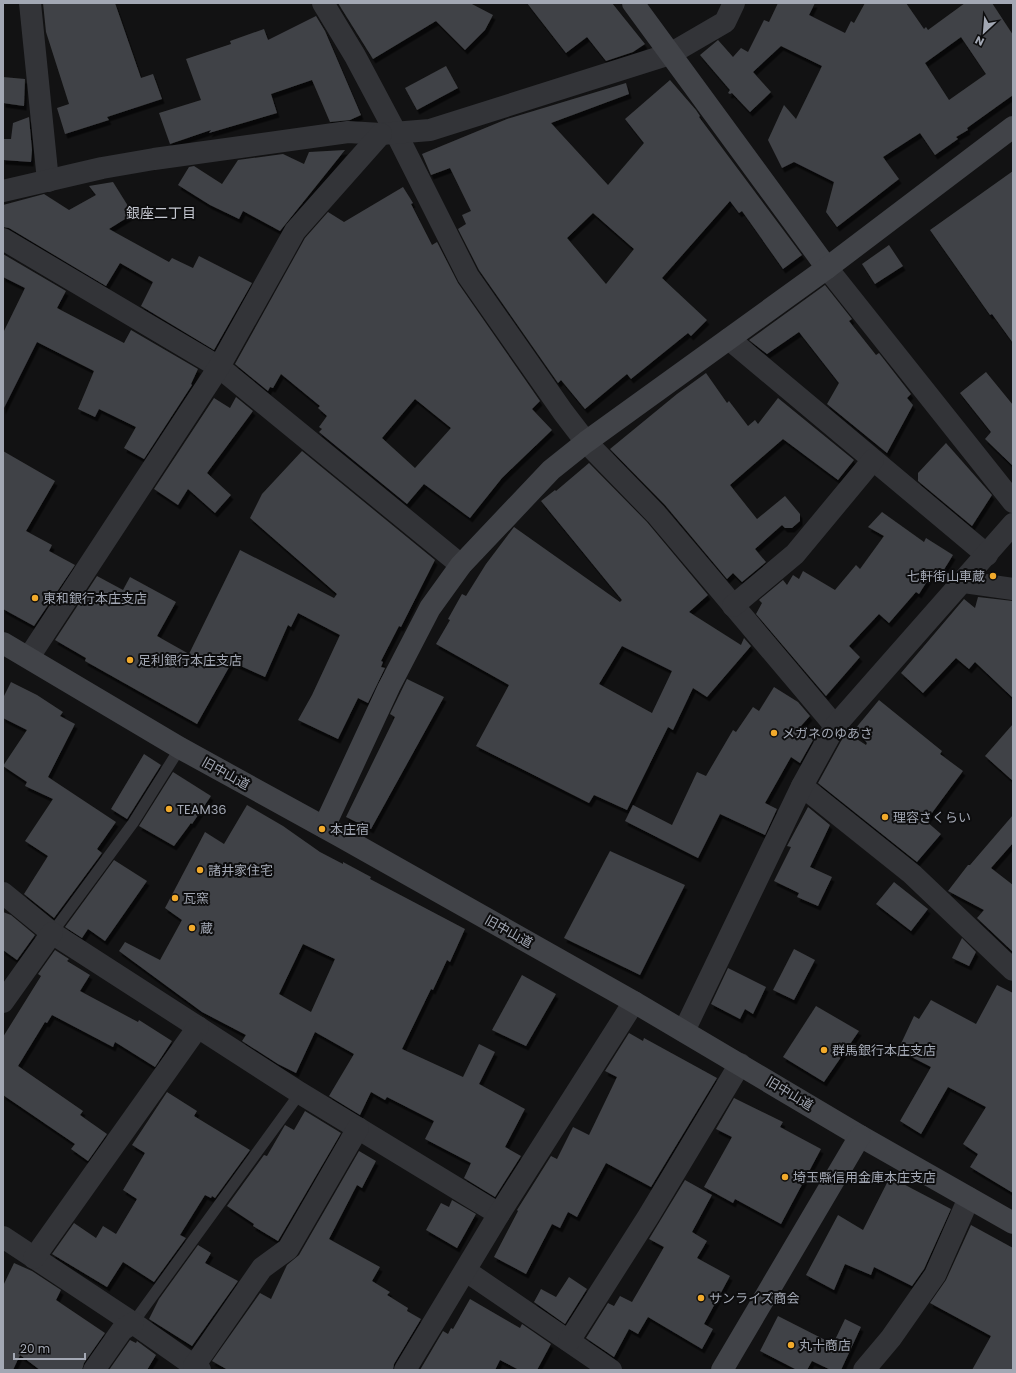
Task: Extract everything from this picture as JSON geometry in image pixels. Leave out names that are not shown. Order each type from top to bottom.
[{"type":"street","points":[[30,3],[48,181]]},
{"type":"street","points":[[323,3],[355,56],[388,134],[468,276],[586,442],[656,514],[835,726]]},
{"type":"street","points":[[633,3],[827,268],[1013,502]]},
{"type":"street","points":[[3,191],[154,159],[348,132],[388,134],[430,130],[670,54],[725,22],[734,3]]},
{"type":"street","points":[[324,827],[389,686],[430,608],[461,565],[551,470],[586,442],[827,268],[1013,128]]},
{"type":"street","points":[[29,657],[219,367],[295,232],[388,134]]},
{"type":"street","points":[[3,239],[219,367],[461,565]]},
{"type":"street","points":[[729,339],[987,555]]},
{"type":"street","points":[[733,606],[795,554],[873,460]]},
{"type":"street","points":[[684,1031],[802,786],[835,726],[964,582],[1013,524]]},
{"type":"street","points":[[964,582],[1013,589]]},
{"type":"street","name":"旧中山道","points":[[3,643],[29,657],[180,748],[324,827],[634,1002],[860,1136],[1013,1223]]},
{"type":"street","points":[[802,786],[912,874],[1013,970]]},
{"type":"street","points":[[3,893],[52,933],[300,1093],[499,1214]]},
{"type":"street","points":[[3,1002],[52,933]]},
{"type":"street","points":[[405,1370],[499,1214],[634,1002]]},
{"type":"street","points":[[34,1258],[198,1027]]},
{"type":"street","points":[[569,1341],[648,1217],[740,1064]]},
{"type":"street","points":[[6,1247],[34,1258],[133,1323],[197,1368],[262,1268],[288,1249],[358,1128]]},
{"type":"street","points":[[722,1370],[860,1136]]},
{"type":"street","points":[[864,1370],[892,1338],[935,1275],[969,1198]]},
{"type":"street","points":[[466,1271],[611,1370]]},
{"type":"street","points":[[94,1370],[122,1330],[133,1323]]},
{"type":"lane","points":[[52,933],[133,823],[180,748]]},
{"type":"lane","points":[[133,1323],[300,1093]]},
{"type":"building","points":[[43,3],[115,3],[141,78],[153,74],[162,99],[107,117],[109,120],[65,134],[57,108],[69,104],[46,32]]},
{"type":"building","points":[[338,3],[470,3],[493,15],[485,30],[465,50],[436,21],[373,59]]},
{"type":"building","points":[[527,3],[612,3],[645,44],[633,52],[606,61],[587,37],[566,53]]},
{"type":"building","points":[[778,3],[815,3],[809,15],[845,33],[851,21],[854,23],[865,3],[906,3],[924,29],[926,27],[928,30],[965,3],[992,3],[1013,35],[1013,95],[967,128],[968,130],[956,137],[958,139],[935,155],[920,133],[883,157],[899,179],[837,227],[826,212],[834,182],[794,162],[782,168],[768,140],[784,105],[796,119],[822,66],[781,46],[753,72],[771,92],[750,112],[732,93],[728,93],[730,90],[700,55],[718,40],[733,57],[741,48],[748,52],[764,20],[769,22]],"holes":[[[961,37],[986,74],[949,100],[925,63]]]},
{"type":"building","points":[[316,16],[325,31],[361,115],[350,120],[330,122],[312,80],[271,94],[277,113],[209,133],[211,130],[170,144],[159,113],[201,100],[186,59],[231,44],[230,41],[264,29],[268,40]]},
{"type":"building","points":[[446,66],[458,88],[417,110],[405,88]]},
{"type":"building","points":[[3,77],[25,79],[24,106],[3,103]]},
{"type":"building","points":[[670,80],[696,110],[700,116],[699,117],[802,255],[783,269],[742,211],[739,213],[730,201],[662,278],[707,320],[691,336],[688,333],[631,379],[627,374],[585,409],[561,380],[558,383],[479,270],[458,229],[466,224],[462,215],[471,211],[450,168],[431,175],[422,154],[507,119],[626,83],[629,94],[551,123],[608,185],[644,143],[625,119]],"holes":[[[593,213],[634,249],[606,284],[567,238]]]},
{"type":"building","points":[[29,117],[32,150],[31,162],[3,160],[3,139],[11,139],[13,123]]},
{"type":"building","points":[[345,150],[280,231],[243,211],[239,219],[210,205],[178,185],[189,167],[194,166],[222,184],[238,160],[283,154],[304,164],[309,152]]},
{"type":"building","points":[[1013,171],[1013,343],[992,314],[990,315],[930,230]]},
{"type":"building","points":[[113,182],[133,214],[109,229],[169,262],[172,258],[193,268],[199,256],[252,283],[214,350],[141,306],[153,282],[120,263],[106,286],[9,228],[3,227],[3,205],[44,194],[69,210],[96,195],[89,186]]},
{"type":"building","points":[[403,187],[413,203],[411,204],[432,245],[437,242],[458,283],[540,401],[532,409],[552,430],[502,478],[470,518],[424,484],[407,504],[319,432],[322,429],[319,427],[327,416],[318,408],[320,406],[281,374],[273,388],[270,387],[268,391],[235,364],[305,238],[328,212],[344,222]],"holes":[[[415,399],[451,428],[415,468],[382,438]]]},
{"type":"building","points":[[889,245],[903,266],[875,284],[862,264]]},
{"type":"building","points":[[3,254],[66,291],[57,308],[124,343],[131,330],[198,369],[191,384],[192,385],[144,459],[124,448],[136,427],[99,409],[95,417],[78,409],[94,371],[37,342],[3,410],[3,333],[25,288],[3,277]]},
{"type":"building","points":[[825,285],[852,319],[849,321],[876,355],[879,353],[911,394],[907,398],[913,405],[887,453],[827,404],[839,383],[799,332],[767,354],[749,340]]},
{"type":"building","points":[[986,372],[1013,405],[1013,466],[985,439],[991,432],[960,393]]},
{"type":"building","points":[[706,373],[727,403],[729,401],[748,426],[755,420],[758,424],[778,398],[854,460],[838,480],[783,439],[730,485],[757,519],[785,496],[800,514],[800,521],[792,528],[785,528],[782,525],[755,549],[766,562],[742,582],[733,573],[727,579],[665,505],[610,449],[677,394]]},
{"type":"building","points":[[236,397],[253,411],[207,473],[231,495],[215,513],[188,489],[178,505],[154,489],[214,398],[230,408]]},
{"type":"building","points":[[946,443],[992,495],[972,526],[918,481],[918,473]]},
{"type":"building","points":[[3,451],[55,481],[26,531],[52,545],[49,551],[75,565],[34,626],[3,609]]},
{"type":"building","points":[[302,451],[435,560],[401,627],[399,626],[381,661],[383,662],[381,667],[385,668],[368,703],[358,698],[338,739],[298,720],[312,695],[340,635],[298,613],[291,627],[288,625],[265,677],[232,662],[197,724],[85,661],[86,658],[55,640],[97,576],[123,590],[130,577],[176,602],[157,636],[189,654],[240,550],[334,598],[337,594],[250,518],[262,494]]},
{"type":"building","points":[[589,463],[647,522],[708,595],[689,612],[741,645],[744,638],[751,646],[707,697],[693,688],[673,730],[668,727],[627,810],[594,795],[589,803],[476,746],[509,685],[436,644],[450,620],[448,619],[462,594],[466,596],[486,564],[514,527],[620,602],[622,600],[541,501],[555,490],[556,491]],"holes":[[[622,646],[672,671],[652,713],[599,684]]]},
{"type":"building","points":[[882,512],[924,542],[926,538],[953,555],[940,576],[933,572],[919,594],[916,592],[889,623],[879,614],[849,646],[860,657],[826,696],[756,614],[762,603],[759,600],[783,580],[787,585],[793,575],[799,579],[803,571],[835,590],[856,565],[860,569],[884,536],[868,527]]},
{"type":"building","points":[[978,597],[1013,601],[1013,698],[975,662],[969,669],[956,658],[923,693],[901,673],[964,599],[975,608]]},
{"type":"building","points":[[407,679],[444,697],[371,829],[346,817],[395,717],[390,714]]},
{"type":"building","points":[[11,682],[37,695],[63,712],[60,716],[75,724],[48,777],[116,822],[97,849],[102,853],[54,918],[24,894],[48,856],[25,841],[53,799],[25,786],[27,782],[3,766],[27,730],[3,718],[3,698]]},
{"type":"building","points":[[774,687],[798,702],[810,716],[800,727],[813,740],[800,763],[791,757],[765,803],[777,809],[765,835],[720,814],[698,858],[625,821],[633,805],[672,825],[697,772],[706,776],[733,730],[736,732],[753,707],[759,711]]},
{"type":"building","points":[[879,700],[942,751],[940,754],[963,771],[926,821],[941,834],[917,862],[818,783],[846,732],[866,745],[867,743],[855,729]]},
{"type":"building","points":[[1013,724],[1013,781],[985,756]]},
{"type":"building","points":[[144,754],[161,765],[127,819],[111,809]]},
{"type":"building","points":[[173,772],[211,796],[192,824],[191,823],[174,846],[139,826]]},
{"type":"building","points":[[247,805],[283,826],[320,852],[343,864],[343,862],[371,877],[370,879],[465,929],[450,962],[447,960],[433,990],[431,989],[402,1049],[463,1077],[479,1044],[495,1052],[479,1084],[525,1109],[505,1147],[521,1156],[495,1197],[464,1178],[471,1163],[425,1139],[434,1121],[387,1097],[385,1100],[371,1092],[360,1115],[329,1096],[354,1054],[315,1032],[296,1073],[278,1064],[242,1041],[246,1035],[202,1012],[119,951],[125,942],[160,960],[182,920],[165,908],[205,832],[224,844]],"holes":[[[303,944],[335,959],[311,1012],[279,994]]]},
{"type":"building","points":[[808,807],[830,825],[810,867],[832,877],[818,906],[797,897],[799,893],[774,881],[791,847],[787,846]]},
{"type":"building","points":[[1013,815],[1013,843],[991,868],[1013,885],[1013,952],[977,918],[984,910],[948,891],[968,865],[970,865]]},
{"type":"building","points":[[610,851],[685,885],[640,975],[564,938]]},
{"type":"building","points":[[114,860],[147,881],[105,941],[88,929],[82,938],[65,927]]},
{"type":"building","points":[[894,882],[928,909],[911,931],[876,904]]},
{"type":"building","points":[[3,912],[11,915],[35,935],[17,960],[3,950]]},
{"type":"building","points":[[962,938],[976,952],[969,966],[952,958]]},
{"type":"building","points":[[794,949],[815,960],[794,1000],[773,990]]},
{"type":"building","points":[[55,950],[69,959],[67,961],[90,975],[80,991],[138,1022],[139,1020],[172,1041],[155,1067],[115,1042],[113,1047],[52,1015],[47,1023],[45,1022],[18,1066],[83,1111],[80,1115],[107,1134],[88,1161],[71,1149],[75,1144],[3,1095],[3,1037],[41,976],[38,974]]},
{"type":"building","points":[[728,968],[766,987],[753,1014],[745,1009],[740,1019],[711,1004]]},
{"type":"building","points":[[522,975],[556,994],[526,1046],[492,1030]]},
{"type":"building","points":[[997,985],[1013,993],[1013,1193],[970,1167],[978,1154],[963,1144],[986,1107],[948,1087],[921,1134],[900,1121],[931,1067],[898,1050],[914,1016],[919,1019],[931,1000],[976,1024]]},
{"type":"building","points":[[816,1006],[859,1031],[824,1082],[783,1057]]},
{"type":"building","points":[[629,1033],[643,1041],[644,1038],[717,1078],[651,1187],[606,1163],[577,1217],[568,1212],[560,1228],[552,1224],[526,1274],[494,1257],[518,1211],[517,1210],[551,1156],[557,1159],[573,1127],[589,1135],[617,1077],[605,1071]]},
{"type":"building","points":[[167,1092],[197,1111],[194,1116],[250,1150],[215,1198],[205,1195],[180,1235],[186,1238],[154,1282],[123,1262],[107,1287],[52,1254],[74,1223],[96,1238],[103,1226],[116,1234],[137,1199],[123,1190],[145,1153],[132,1145]]},
{"type":"building","points":[[734,1098],[783,1122],[780,1127],[821,1149],[781,1224],[735,1199],[733,1203],[704,1187],[732,1137],[716,1129]]},
{"type":"building","points":[[305,1111],[341,1133],[278,1241],[253,1226],[254,1224],[227,1206],[264,1155],[267,1156],[285,1125],[294,1130]]},
{"type":"building","points":[[359,1151],[376,1161],[362,1188],[357,1185],[329,1239],[380,1267],[372,1281],[390,1292],[387,1295],[408,1308],[407,1311],[421,1319],[394,1364],[393,1370],[228,1370],[212,1361],[260,1293],[271,1299],[287,1265],[299,1255]]},
{"type":"building","points":[[890,1177],[951,1209],[924,1269],[912,1286],[874,1267],[871,1275],[845,1264],[834,1290],[806,1275],[838,1215],[863,1230]]},
{"type":"building","points":[[685,1180],[712,1195],[692,1232],[707,1241],[697,1258],[730,1276],[704,1324],[713,1329],[702,1349],[648,1317],[638,1334],[629,1329],[614,1357],[586,1338],[608,1303],[614,1306],[620,1296],[632,1302],[664,1247],[649,1239]]},
{"type":"building","points":[[452,1200],[476,1214],[457,1248],[426,1230],[441,1203],[449,1207]]},
{"type":"building","points":[[971,1225],[1013,1248],[1013,1370],[972,1370],[991,1336],[930,1303],[946,1280]]},
{"type":"building","points":[[198,1245],[211,1253],[205,1263],[238,1281],[192,1346],[149,1319],[159,1299]]},
{"type":"building","points":[[14,1263],[32,1271],[61,1290],[56,1300],[105,1333],[84,1363],[82,1370],[40,1370],[20,1355],[13,1370],[3,1370],[3,1286]]},
{"type":"building","points":[[569,1277],[587,1289],[565,1324],[534,1302],[541,1289],[556,1297]]},
{"type":"building","points":[[470,1299],[520,1328],[522,1324],[551,1344],[537,1370],[519,1370],[500,1360],[495,1370],[420,1370],[443,1331],[448,1334],[451,1328],[453,1329]]},
{"type":"building","name":"丸十商店","points":[[778,1316],[833,1344],[845,1319],[861,1327],[841,1370],[831,1370],[812,1361],[807,1370],[797,1370],[760,1351]]},
{"type":"building","points":[[130,1340],[136,1343],[137,1341],[156,1355],[147,1370],[109,1370]]},
{"type":"place","name":"七軒街山車蔵","points":[[993,576]]},
{"type":"place","name":"東和銀行本庄支店","points":[[35,598]]},
{"type":"place","name":"足利銀行本庄支店","points":[[130,660]]},
{"type":"place","name":"メガネのゆあさ","points":[[774,733]]},
{"type":"place","name":"TEAM36","points":[[169,809]]},
{"type":"place","name":"理容さくらい","points":[[885,817]]},
{"type":"place","name":"本庄宿","points":[[322,829]]},
{"type":"place","name":"諸井家住宅","points":[[200,870]]},
{"type":"place","name":"瓦窯","points":[[175,898]]},
{"type":"place","name":"蔵","points":[[192,928]]},
{"type":"place","name":"群馬銀行本庄支店","points":[[824,1050]]},
{"type":"place","name":"埼玉縣信用金庫本庄支店","points":[[785,1177]]},
{"type":"place","name":"サンライズ商会","points":[[701,1298]]},
{"type":"place","name":"丸十商店","points":[[791,1345]]},
{"type":"district","name":"銀座二丁目","points":[[161,213]]}]
